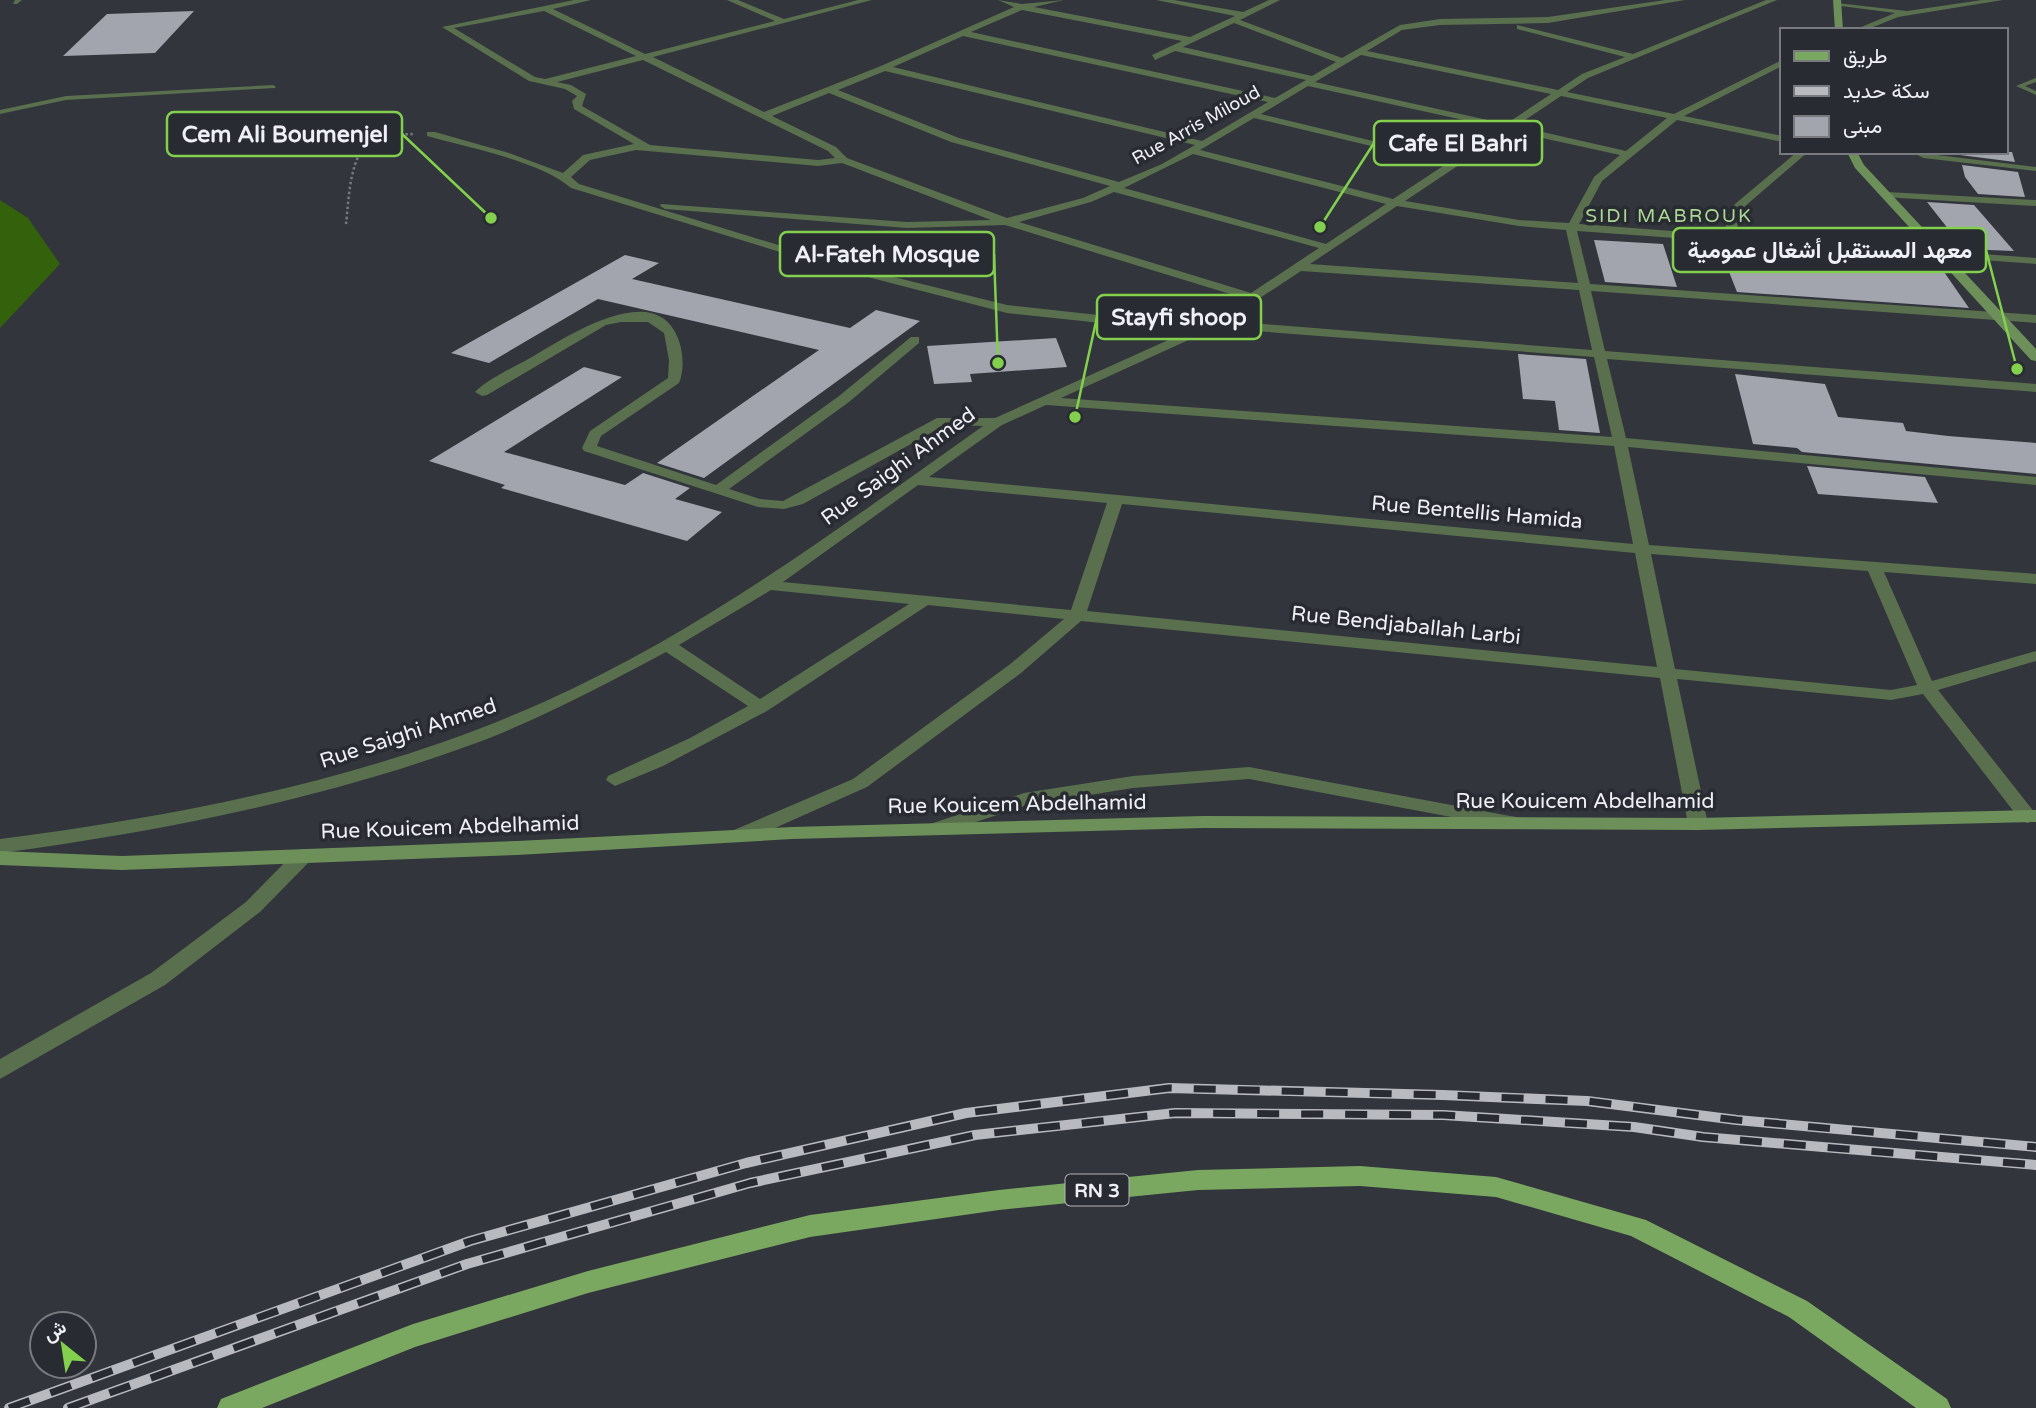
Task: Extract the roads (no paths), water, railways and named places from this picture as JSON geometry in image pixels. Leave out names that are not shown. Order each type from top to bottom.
[{"type":"main road","name":"RN 3","points":[[230,1408],[412,1336],[589,1282],[810,1226],[999,1200],[1198,1180],[1360,1176],[1496,1187],[1636,1227],[1798,1308],[1938,1408]]},
{"type":"street","points":[[587,0],[446,27],[532,79],[568,87],[583,96],[577,101],[577,107],[649,148]]},
{"type":"street","points":[[731,0],[785,22]]},
{"type":"street","points":[[545,82],[868,0]]},
{"type":"street","points":[[1002,0],[1021,7],[1192,40]]},
{"type":"street","points":[[763,116],[884,68],[1021,7],[1060,0]]},
{"type":"street","points":[[1160,0],[1244,15]]},
{"type":"street","points":[[1156,57],[1276,0]]},
{"type":"street","name":"Rue Arris Miloud","points":[[630,204],[907,225],[1006,222],[1087,200],[1192,151],[1401,28],[1419,23],[1502,22],[1610,13],[1681,0]]},
{"type":"street","name":"Rue Saighi Ahmed","points":[[0,846],[100,833],[210,812],[374,770],[459,743],[554,704],[667,645],[768,585],[997,422],[1207,326],[1585,76],[1773,0]]},
{"type":"street","points":[[1864,28],[1913,12],[1999,0]]},
{"type":"street","points":[[1839,28],[1837,3],[1913,12]]},
{"type":"street","points":[[545,8],[832,149],[843,160],[1006,222],[1252,297]]},
{"type":"street","points":[[1233,20],[1343,62]]},
{"type":"street","points":[[1502,22],[1632,56]]},
{"type":"street","points":[[962,33],[1276,101]]},
{"type":"street","points":[[1175,48],[1628,154]]},
{"type":"street","points":[[1360,52],[1780,139]]},
{"type":"street","points":[[1698,824],[1620,442],[1572,229],[1598,179],[1628,154],[1676,117],[1733,85],[1780,64]]},
{"type":"street","points":[[884,68],[1204,144]]},
{"type":"street","points":[[830,90],[955,140],[1326,247]]},
{"type":"street","points":[[1253,115],[1453,163]]},
{"type":"street","points":[[431,134],[505,155],[565,177],[586,191],[833,265],[1007,309],[2036,388]]},
{"type":"street","points":[[565,177],[575,164],[618,148],[649,148],[818,163],[843,160]]},
{"type":"street","points":[[1192,151],[1393,202],[1572,229],[2036,261]]},
{"type":"street","points":[[1731,240],[1732,218],[1740,206],[1801,154]]},
{"type":"street","points":[[1853,154],[1859,166],[2036,357]]},
{"type":"street","points":[[1886,195],[2036,204]]},
{"type":"street","points":[[1296,267],[2036,319]]},
{"type":"street","points":[[482,392],[603,321],[632,316],[646,317],[664,324],[677,345],[674,380],[595,434],[590,448],[758,503],[784,505],[798,501],[942,421],[997,422]]},
{"type":"street","points":[[718,490],[844,399],[915,340]]},
{"type":"street","points":[[1043,401],[1620,442],[2036,481]]},
{"type":"street","name":"Rue Bentellis Hamida","points":[[914,480],[1642,549],[2036,579]]},
{"type":"street","points":[[741,835],[860,783],[1015,669],[1077,616],[1116,499]]},
{"type":"street","points":[[1874,567],[1927,688],[2032,816]]},
{"type":"street","name":"Rue Bendjaballah Larbi","points":[[768,585],[1891,695],[1927,688],[2036,656]]},
{"type":"street","points":[[615,780],[671,757],[761,706],[925,600]]},
{"type":"street","points":[[667,645],[761,706]]},
{"type":"street","points":[[937,829],[1024,799],[1133,782],[1249,773],[1524,824]]},
{"type":"street","name":"Rue Kouicem Abdelhamid","points":[[0,858],[122,863],[741,835],[1203,822],[1698,824],[2032,816]]},
{"type":"street","points":[[0,1070],[158,979],[253,906],[303,856]]},
{"type":"lane","points":[[2036,80],[2019,86],[2036,93]]},
{"type":"lane","points":[[0,112],[66,97],[274,87]]},
{"type":"lane","points":[[1919,154],[2036,169]]},
{"type":"railway","points":[[9,1408],[470,1241],[746,1163],[966,1113],[1169,1088],[1443,1095],[1587,1101],[1737,1120],[2036,1147]]},
{"type":"railway","points":[[68,1408],[467,1264],[750,1183],[975,1135],[1175,1113],[1443,1115],[1634,1127],[1703,1137],[2036,1165]]},
{"type":"place","name":"Cem Ali Boumenjel","points":[[491,218]]},
{"type":"place","name":"Cafe El Bahri","points":[[1320,227]]},
{"type":"place","name":"Al-Fateh Mosque","points":[[998,363]]},
{"type":"place","name":"معهد المستقبل أشغال عمومية","points":[[2017,369]]},
{"type":"place","name":"Stayfi shoop","points":[[1075,417]]},
{"type":"district","name":"SIDI MABROUK","points":[[1669,215]]}]
